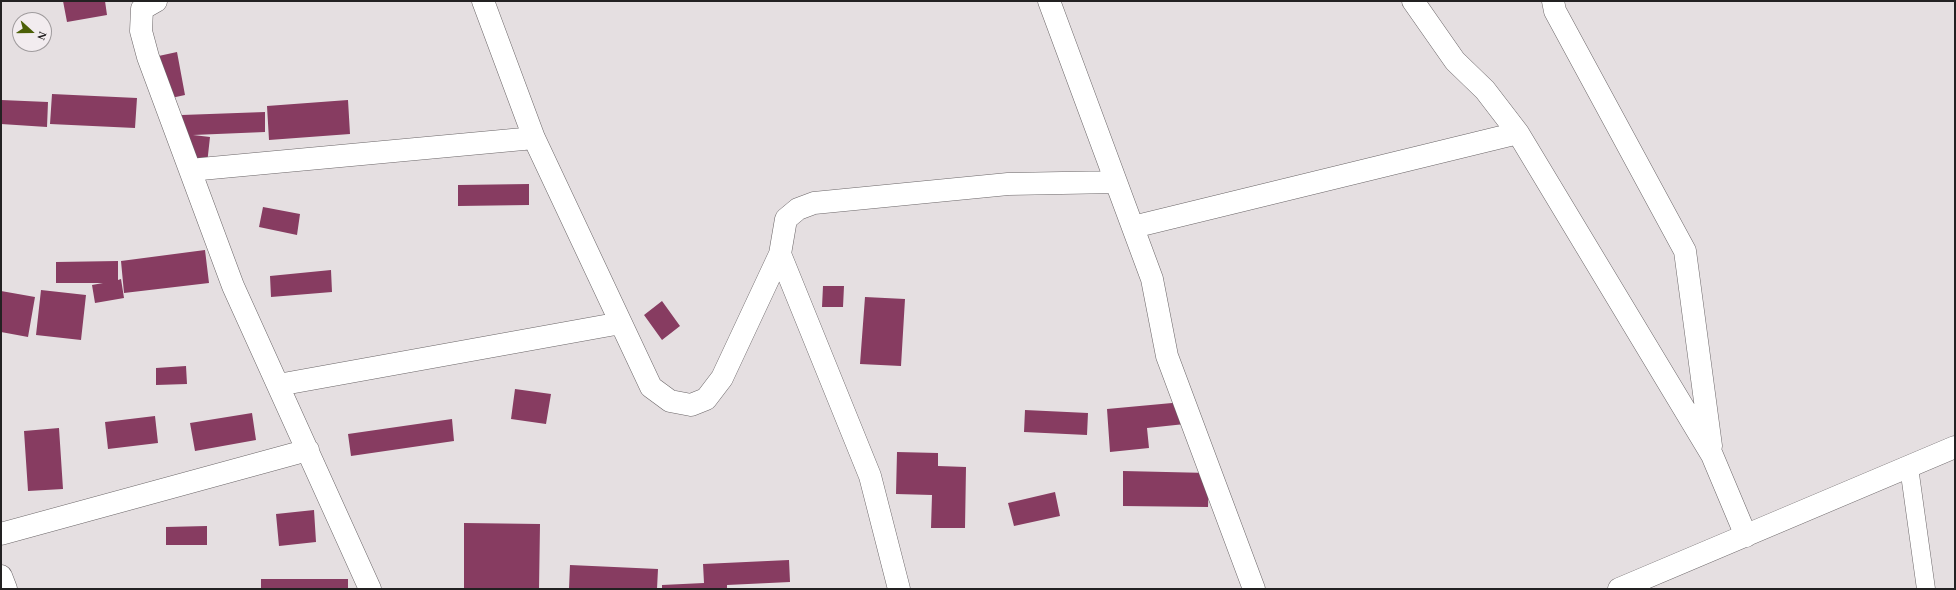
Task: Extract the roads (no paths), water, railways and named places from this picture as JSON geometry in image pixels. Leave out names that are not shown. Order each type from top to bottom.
[{"type":"street","points":[[156,1],[142,9],[141,31],[148,57],[233,286],[370,589]]},
{"type":"street","points":[[483,1],[534,138],[651,387],[670,401],[691,405],[706,399],[722,378],[780,254],[786,219],[798,209],[814,203],[1008,184],[1116,182]]},
{"type":"street","points":[[1049,1],[1152,279],[1167,356],[1254,589]]},
{"type":"street","points":[[1413,1],[1454,61],[1484,90],[1518,134],[1712,455],[1746,536]]},
{"type":"street","points":[[1553,1],[1555,11],[1685,251],[1712,455]]},
{"type":"street","points":[[1133,227],[1518,134]]},
{"type":"street","points":[[190,170],[534,138]]},
{"type":"street","points":[[780,254],[870,476],[899,589]]},
{"type":"street","points":[[278,386],[621,323]]},
{"type":"street","points":[[1619,589],[1955,447]]},
{"type":"street","points":[[1,534],[308,450]]},
{"type":"street","points":[[1,576],[6,589]]},
{"type":"lane","points":[[1908,467],[1926,589]]}]
